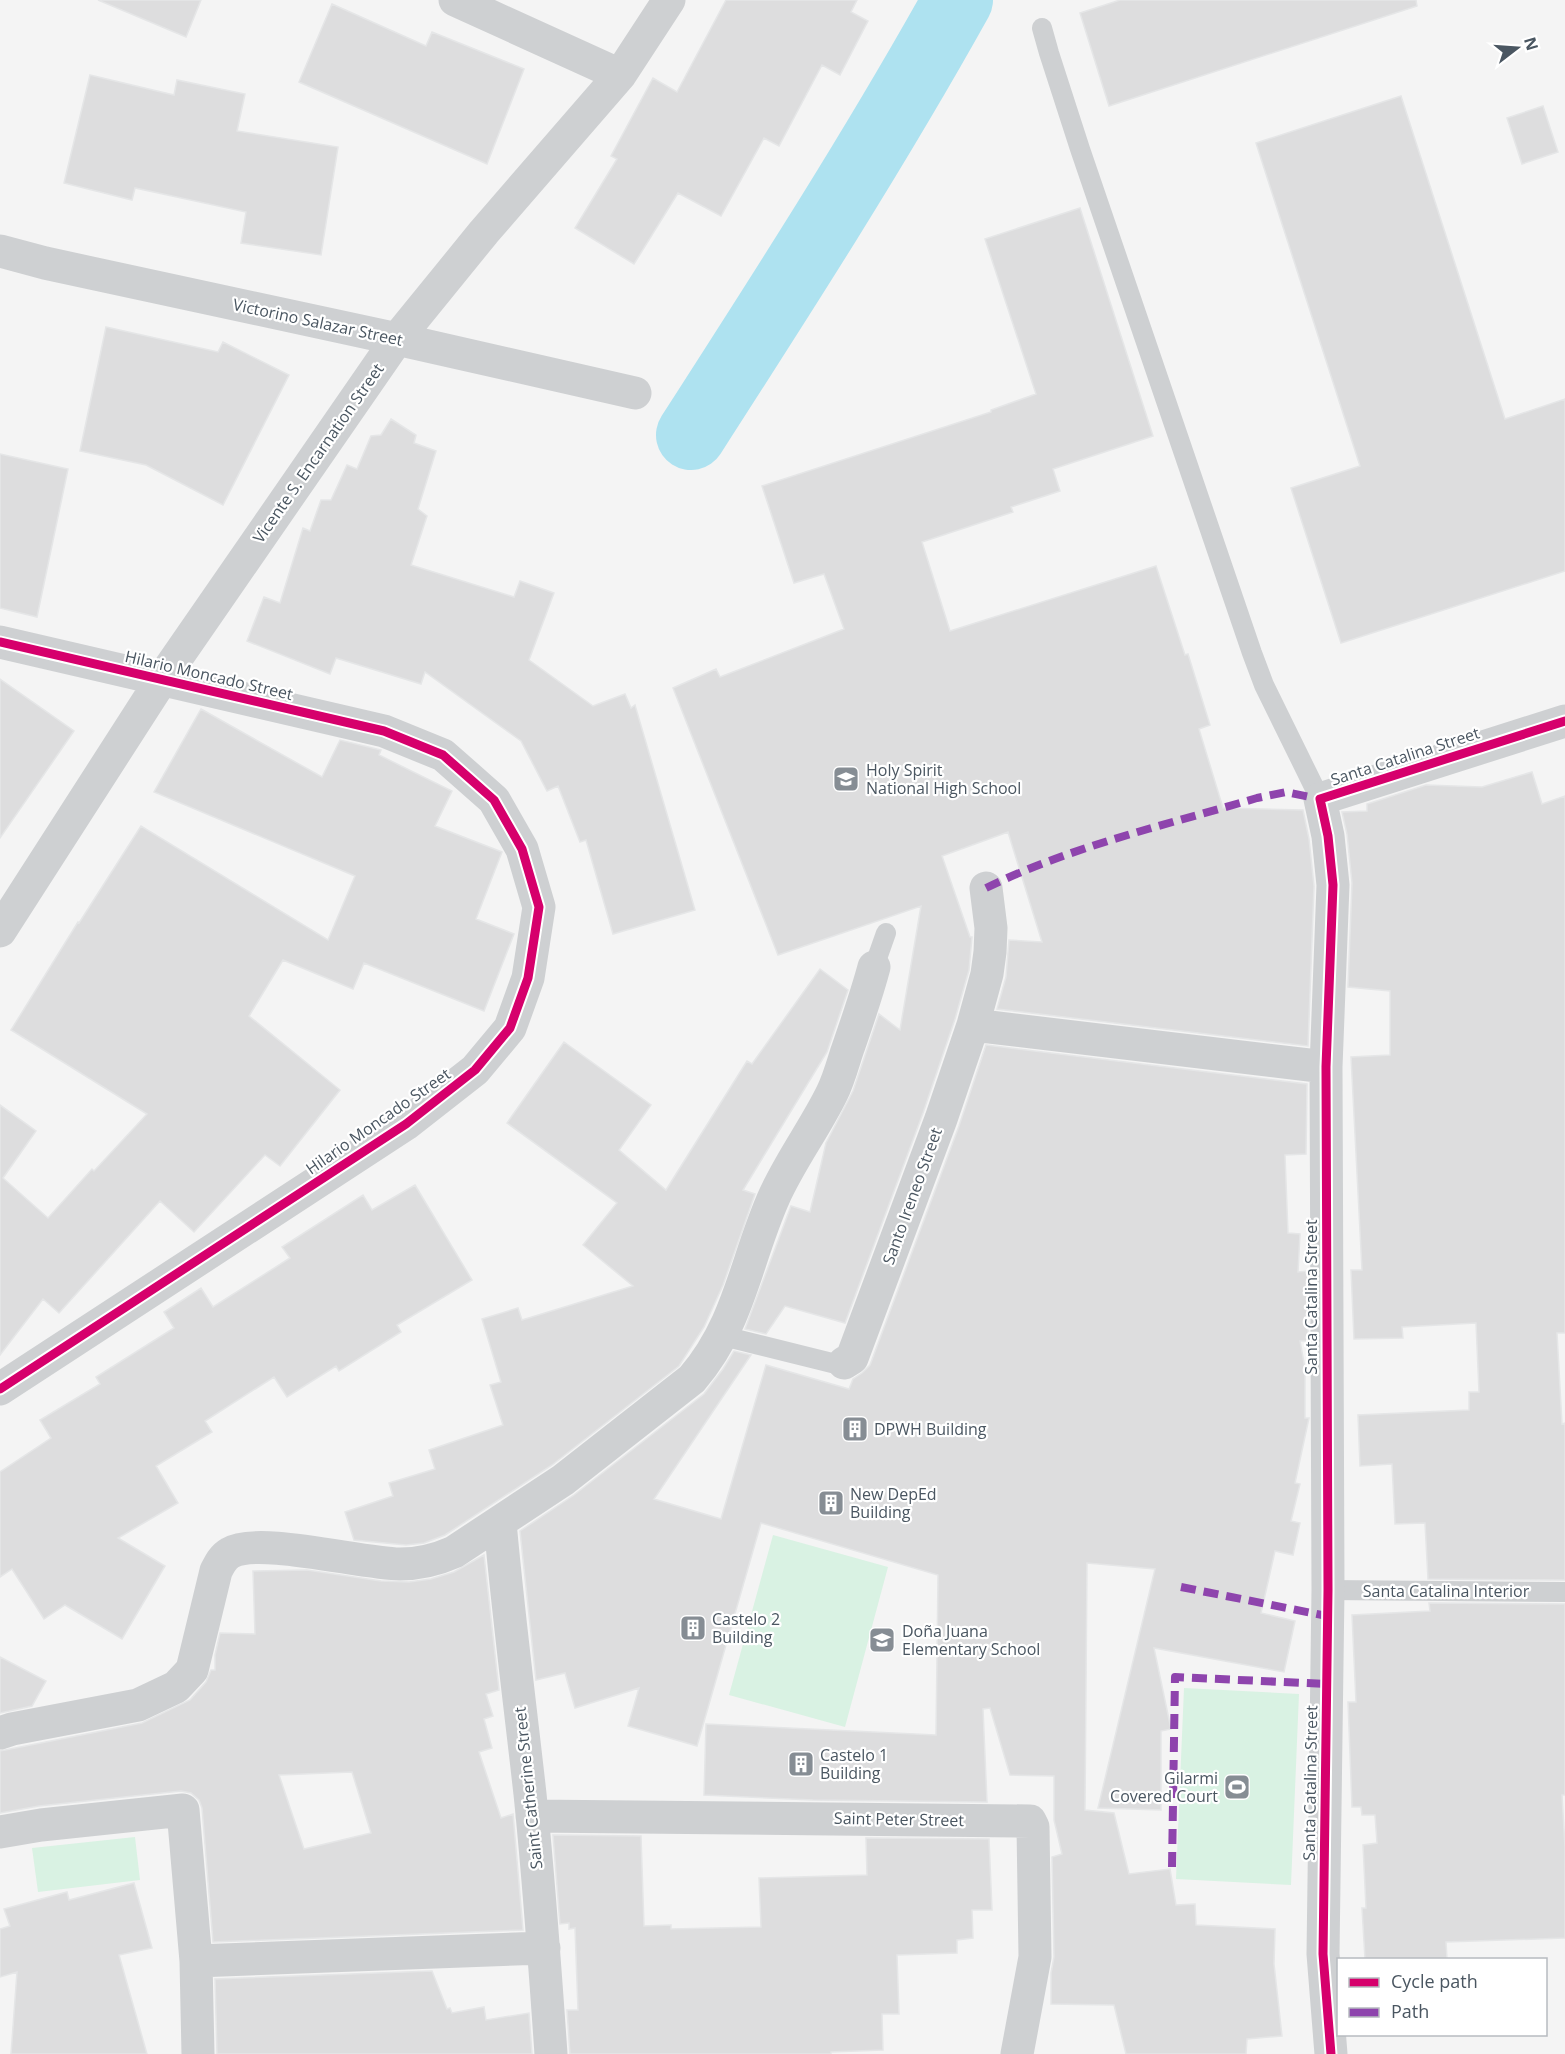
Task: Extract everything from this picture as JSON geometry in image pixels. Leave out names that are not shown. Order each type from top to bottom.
[{"type":"street","points":[[455,0],[620,75]]},
{"type":"street","name":"Vicente S. Encarnation Street","points":[[0,931],[162,679],[398,339],[484,232],[620,75],[669,0]]},
{"type":"street","name":"Victorino Salazar Street","points":[[0,251],[45,263],[635,393]]},
{"type":"street","name":"Hilario Moncado Street","points":[[0,642],[384,730],[443,755],[494,800],[522,849],[539,907],[528,978],[510,1028],[475,1070],[406,1124],[0,1389]]},
{"type":"street","name":"Santa Catalina Street","points":[[1331,2054],[1323,1954],[1328,1590],[1326,1067],[1333,885],[1328,836],[1320,799],[1565,721]]},
{"type":"street","name":"Santo Ireneo Street","points":[[844,1363],[852,1358],[974,1025],[990,952],[991,928],[986,888]]},
{"type":"street","points":[[0,1733],[138,1705],[176,1687],[192,1670],[216,1570],[221,1560],[231,1552],[242,1548],[269,1548],[397,1564],[436,1559],[454,1552],[562,1480],[693,1379],[723,1336],[734,1312],[760,1233],[775,1196],[833,1091],[864,1003],[874,967]]},
{"type":"street","points":[[974,1025],[1326,1067]]},
{"type":"street","name":"Saint Catherine Street","points":[[500,1522],[532,1816],[551,2054]]},
{"type":"street","points":[[0,1832],[41,1825],[183,1810],[196,1961],[198,2054]]},
{"type":"street","name":"Saint Peter Street","points":[[532,1816],[1030,1821],[1033,1827],[1035,1957],[1017,2054]]},
{"type":"street","points":[[196,1961],[544,1948]]},
{"type":"lane","points":[[1042,28],[1048,53],[1252,653],[1264,685],[1320,799]]},
{"type":"lane","points":[[874,967],[886,933]]},
{"type":"lane","points":[[723,1336],[836,1364],[844,1363]]},
{"type":"lane","name":"Santa Catalina Interior","points":[[1328,1590],[1565,1592]]},
{"type":"green space","points":[[773,1535],[888,1567],[845,1727],[729,1695]]},
{"type":"green space","name":"Gilarmi Covered Court","points":[[1184,1688],[1299,1694],[1291,1885],[1176,1879]]},
{"type":"green space","points":[[135,1837],[140,1880],[38,1892],[32,1848]]},
{"type":"building","points":[[98,0],[201,0],[186,37]]},
{"type":"building","points":[[726,0],[857,0],[851,12],[868,21],[840,75],[822,65],[779,146],[764,138],[721,216],[678,193],[634,264],[575,228],[617,159],[611,156],[653,78],[677,92]]},
{"type":"building","points":[[1120,0],[1416,0],[1417,6],[1109,106],[1080,13]]},
{"type":"building","points":[[332,4],[426,46],[432,32],[524,69],[487,164],[299,82]]},
{"type":"building","points":[[90,75],[174,95],[177,80],[245,94],[237,131],[338,147],[321,255],[241,243],[246,212],[135,188],[132,200],[64,183]]},
{"type":"building","points":[[1401,96],[1505,419],[1565,399],[1565,571],[1341,643],[1291,488],[1360,466],[1256,143]]},
{"type":"building","points":[[1543,106],[1558,152],[1522,164],[1507,118]]},
{"type":"building","points":[[1080,208],[1153,436],[1053,469],[1060,491],[1011,507],[1013,512],[922,542],[950,631],[1156,566],[1185,655],[1188,654],[1210,725],[1199,729],[1223,808],[1303,810],[1314,886],[1308,1046],[997,1009],[1006,977],[1009,940],[1042,942],[1008,832],[942,856],[970,937],[972,937],[969,970],[923,1113],[845,1323],[785,1306],[766,1334],[745,1329],[791,1206],[810,1212],[826,1143],[853,1091],[879,1014],[900,1030],[921,906],[778,955],[673,688],[716,669],[720,677],[844,629],[824,574],[794,583],[762,486],[991,412],[991,410],[1036,394],[985,239]]},
{"type":"building","points":[[106,327],[218,352],[223,342],[289,375],[223,505],[146,465],[80,451]]},
{"type":"building","points":[[391,419],[416,435],[414,443],[436,451],[418,509],[427,516],[411,565],[514,597],[520,581],[554,593],[529,660],[593,706],[625,694],[631,708],[635,705],[695,910],[613,934],[586,840],[580,842],[558,786],[547,791],[521,741],[425,672],[421,684],[336,658],[330,674],[247,641],[264,597],[280,603],[303,528],[310,531],[321,500],[331,500],[347,465],[357,469],[371,436],[381,435]]},
{"type":"building","points":[[0,454],[68,469],[37,617],[0,608]]},
{"type":"building","points":[[0,679],[74,731],[0,838]]},
{"type":"building","points":[[201,709],[322,777],[340,740],[381,750],[379,755],[452,791],[435,826],[502,852],[476,919],[514,934],[484,1011],[364,963],[353,989],[283,960],[249,1016],[340,1090],[280,1166],[265,1155],[194,1232],[160,1201],[59,1313],[43,1299],[0,1355],[0,1105],[36,1131],[3,1178],[48,1218],[92,1169],[94,1171],[147,1114],[11,1030],[141,826],[328,940],[355,876],[154,792]]},
{"type":"building","points":[[1532,772],[1542,804],[1565,796],[1565,1333],[1557,1333],[1562,1424],[1565,1423],[1565,1580],[1428,1579],[1425,1523],[1395,1524],[1392,1464],[1360,1466],[1358,1415],[1469,1410],[1469,1392],[1479,1392],[1476,1323],[1402,1327],[1403,1338],[1354,1339],[1351,1270],[1362,1270],[1351,1057],[1390,1055],[1390,991],[1348,987],[1352,883],[1347,834],[1342,812],[1367,811],[1367,804],[1426,785],[1482,787]]},
{"type":"building","points":[[820,969],[848,990],[827,1052],[743,1190],[755,1194],[723,1285],[704,1327],[679,1366],[552,1465],[445,1535],[424,1543],[406,1545],[354,1540],[345,1512],[393,1496],[389,1483],[435,1469],[429,1450],[503,1425],[490,1385],[501,1382],[482,1319],[518,1308],[522,1320],[633,1286],[583,1245],[617,1203],[507,1123],[564,1042],[651,1105],[619,1150],[666,1190],[747,1061],[752,1064]]},
{"type":"building","points":[[986,1045],[1307,1084],[1306,1154],[1285,1155],[1288,1233],[1300,1234],[1298,1272],[1308,1271],[1308,1341],[1300,1341],[1305,1368],[1305,1418],[1309,1418],[1295,1483],[1300,1484],[1291,1521],[1300,1523],[1293,1555],[1275,1551],[1261,1613],[1295,1621],[1284,1672],[1154,1648],[1171,1729],[1161,1731],[1161,1810],[1098,1808],[1155,1569],[1087,1563],[1085,1810],[1114,1813],[1129,1874],[1170,1869],[1176,1905],[1195,1904],[1196,1925],[1275,1929],[1274,1964],[1282,2036],[1247,2039],[1246,2054],[1126,2054],[1114,2005],[1051,2004],[1051,1973],[1054,1957],[1052,1857],[1062,1854],[1054,1820],[1054,1776],[1010,1775],[990,1708],[983,1709],[987,1802],[813,1800],[704,1795],[706,1724],[936,1735],[938,1575],[761,1523],[697,1746],[628,1726],[639,1688],[575,1708],[565,1673],[536,1680],[520,1531],[574,1495],[704,1394],[734,1351],[751,1355],[654,1499],[721,1519],[766,1365],[849,1389],[853,1379],[870,1365],[959,1126]]},
{"type":"building","points":[[415,1185],[472,1280],[397,1325],[401,1332],[339,1371],[336,1366],[287,1397],[274,1377],[205,1421],[212,1432],[156,1466],[178,1503],[118,1538],[165,1566],[122,1639],[65,1605],[44,1619],[12,1569],[0,1577],[0,1472],[51,1438],[40,1420],[100,1384],[96,1377],[174,1328],[164,1312],[201,1288],[213,1307],[290,1258],[282,1247],[363,1195],[372,1210]]},
{"type":"building","points":[[484,1555],[499,1690],[486,1694],[493,1716],[484,1719],[492,1748],[479,1752],[501,1818],[513,1814],[523,1930],[213,1942],[202,1808],[199,1800],[191,1793],[181,1791],[39,1806],[0,1813],[0,1751],[142,1723],[190,1700],[206,1682],[211,1670],[215,1670],[215,1655],[220,1633],[255,1634],[253,1571],[307,1570],[381,1581],[409,1582],[431,1579],[454,1572]],"holes":[[[352,1772],[371,1833],[304,1849],[279,1775]]]},
{"type":"building","points":[[1429,1603],[1565,1604],[1565,1795],[1562,1795],[1565,1847],[1565,1938],[1446,1942],[1447,1958],[1365,1958],[1362,1908],[1366,1908],[1363,1845],[1377,1843],[1375,1815],[1362,1815],[1361,1807],[1352,1807],[1348,1702],[1356,1702],[1352,1615],[1430,1611]]},
{"type":"building","points":[[0,1657],[46,1681],[32,1706],[0,1713]]},
{"type":"building","points":[[553,1835],[641,1836],[644,1926],[671,1925],[671,1929],[761,1927],[759,1878],[867,1875],[866,1838],[989,1839],[992,1910],[972,1910],[973,1938],[957,1940],[957,1953],[897,1955],[899,2014],[882,2014],[883,2050],[831,2052],[831,2054],[570,2054],[567,2010],[578,2010],[575,1928],[569,1929],[569,1923],[560,1924]]},
{"type":"building","points":[[134,1883],[152,1948],[119,1955],[147,2054],[11,2054],[17,1972],[0,1977],[0,1929],[10,1926],[4,1909],[67,1892],[69,1900]]},
{"type":"building","points":[[432,1971],[447,2009],[450,2008],[452,2013],[484,2007],[486,2020],[529,2013],[532,2054],[217,2054],[215,1979]]},
{"type":"waterway","points":[[691,435],[861,165],[958,0]]},
{"type":"marked path","points":[[986,888],[1086,848],[1257,798],[1286,792],[1320,799]]},
{"type":"marked path","points":[[1181,1587],[1327,1616]]},
{"type":"marked path","points":[[1172,1867],[1175,1677],[1327,1684]]},
{"type":"cycle path","points":[[0,642],[384,731],[443,755],[494,800],[522,849],[539,907],[528,978],[510,1028],[475,1070],[406,1124],[0,1389]]},
{"type":"cycle path","points":[[1331,2054],[1323,1954],[1328,1590],[1326,1067],[1333,885],[1328,836],[1320,799],[1565,721]]},
{"type":"place","name":"Holy Spirit National High School","points":[[846,779]]},
{"type":"place","name":"DPWH Building","points":[[855,1429]]},
{"type":"place","name":"New DepEd Building","points":[[831,1503]]},
{"type":"place","name":"Castelo 2 Building","points":[[693,1628]]},
{"type":"place","name":"Doña Juana Elementary School","points":[[882,1640]]},
{"type":"place","name":"Castelo 1 Building","points":[[801,1764]]},
{"type":"place","name":"Gilarmi Covered Court","points":[[1237,1787]]}]
